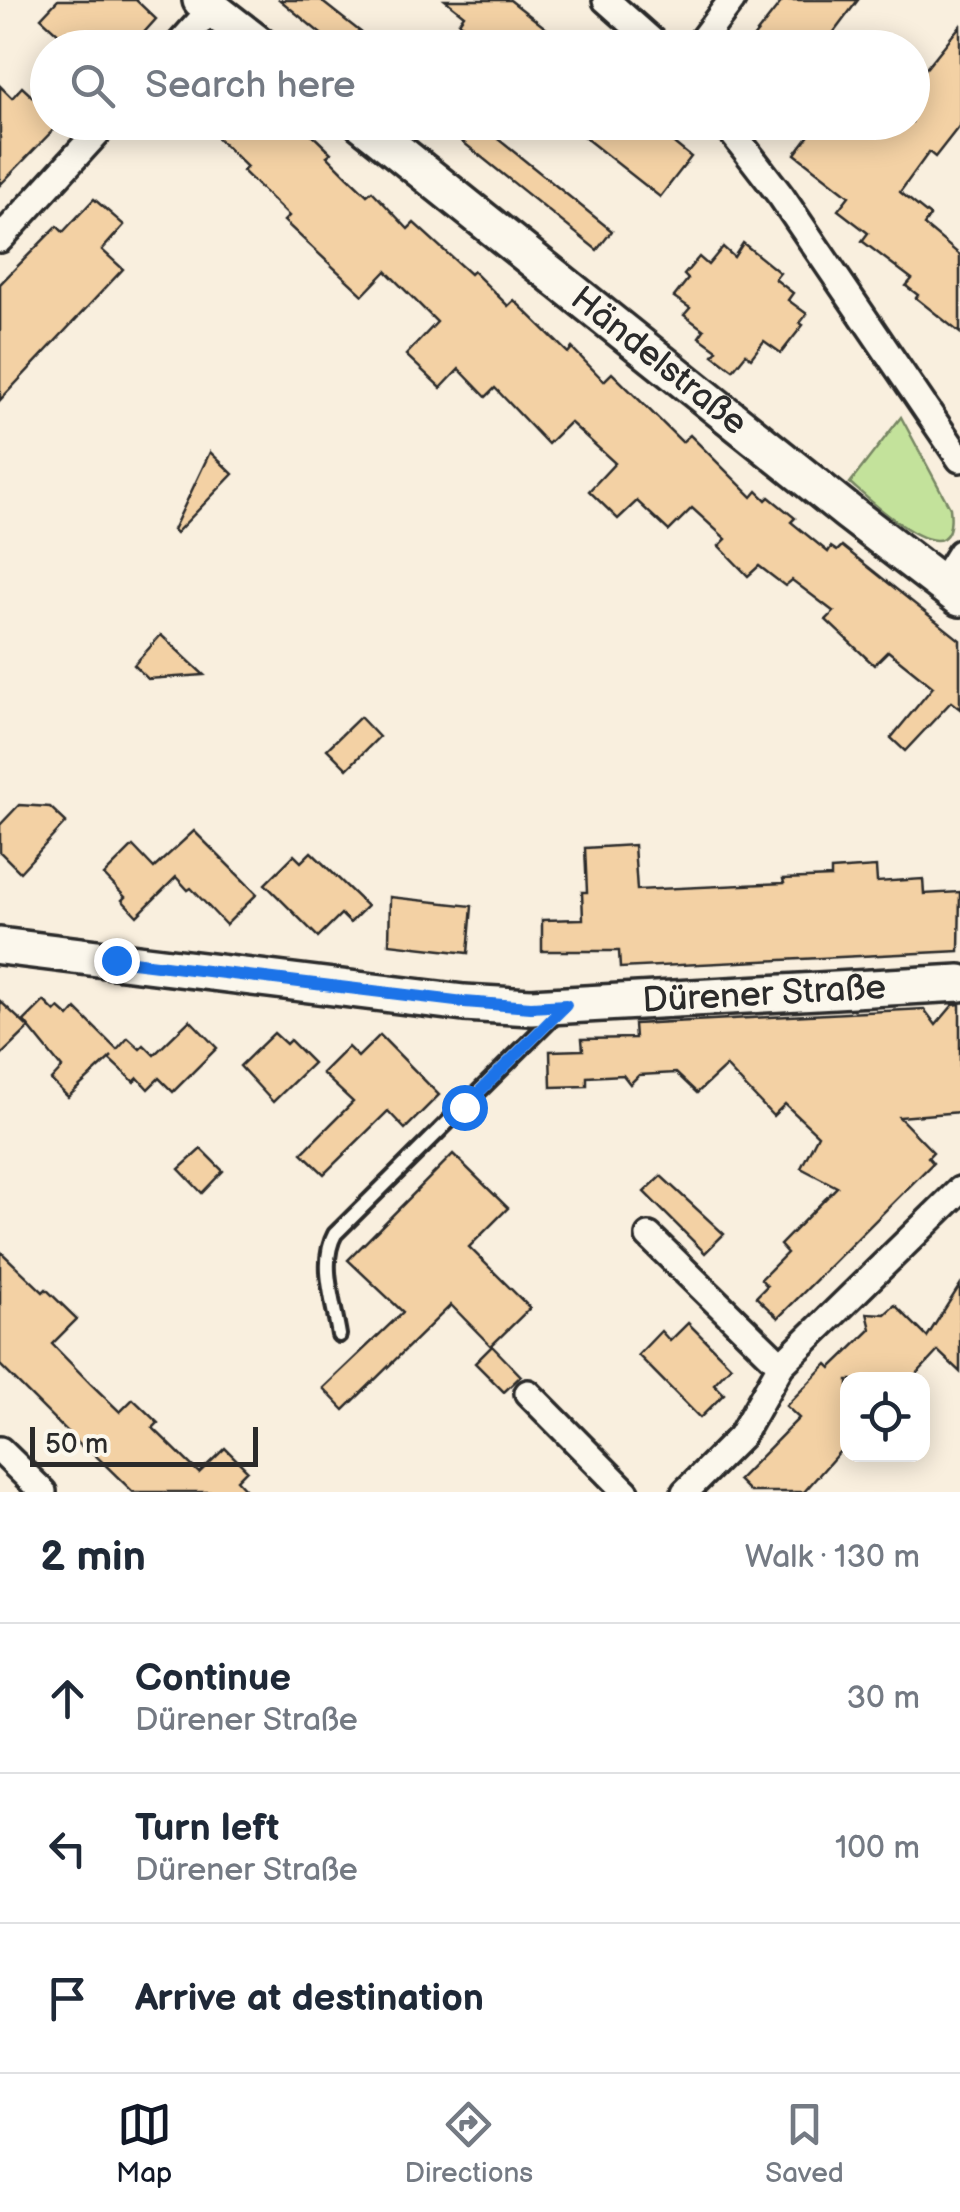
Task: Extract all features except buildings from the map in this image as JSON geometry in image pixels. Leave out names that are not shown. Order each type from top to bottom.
[{"type":"street","points":[[606,0],[640,30]]},
{"type":"street","points":[[710,30],[732,0]]},
{"type":"street","points":[[188,30],[206,4],[240,30]]},
{"type":"street","points":[[0,239],[91,140]]},
{"type":"street","name":"Händelstraße","points":[[383,140],[848,512],[954,578]]},
{"type":"street","points":[[738,140],[793,212],[960,458]]},
{"type":"street","name":"Dürener Straße","points":[[0,946],[531,1007],[960,983]]},
{"type":"street","points":[[685,1492],[741,1436],[781,1366],[960,1190]]},
{"type":"street","points":[[649,1236],[781,1366]]},
{"type":"street","points":[[528,1393],[626,1492]]},
{"type":"street","points":[[0,1450],[43,1492]]},
{"type":"lane","points":[[338,1335],[327,1262],[327,1249],[335,1234],[566,1005]]},
{"type":"green space","points":[[901,417],[950,508],[949,530],[941,539],[927,539],[911,531],[850,483]]},
{"type":"route","points":[[116,960],[464,1002],[531,1007],[566,1005],[464,1107]]}]
